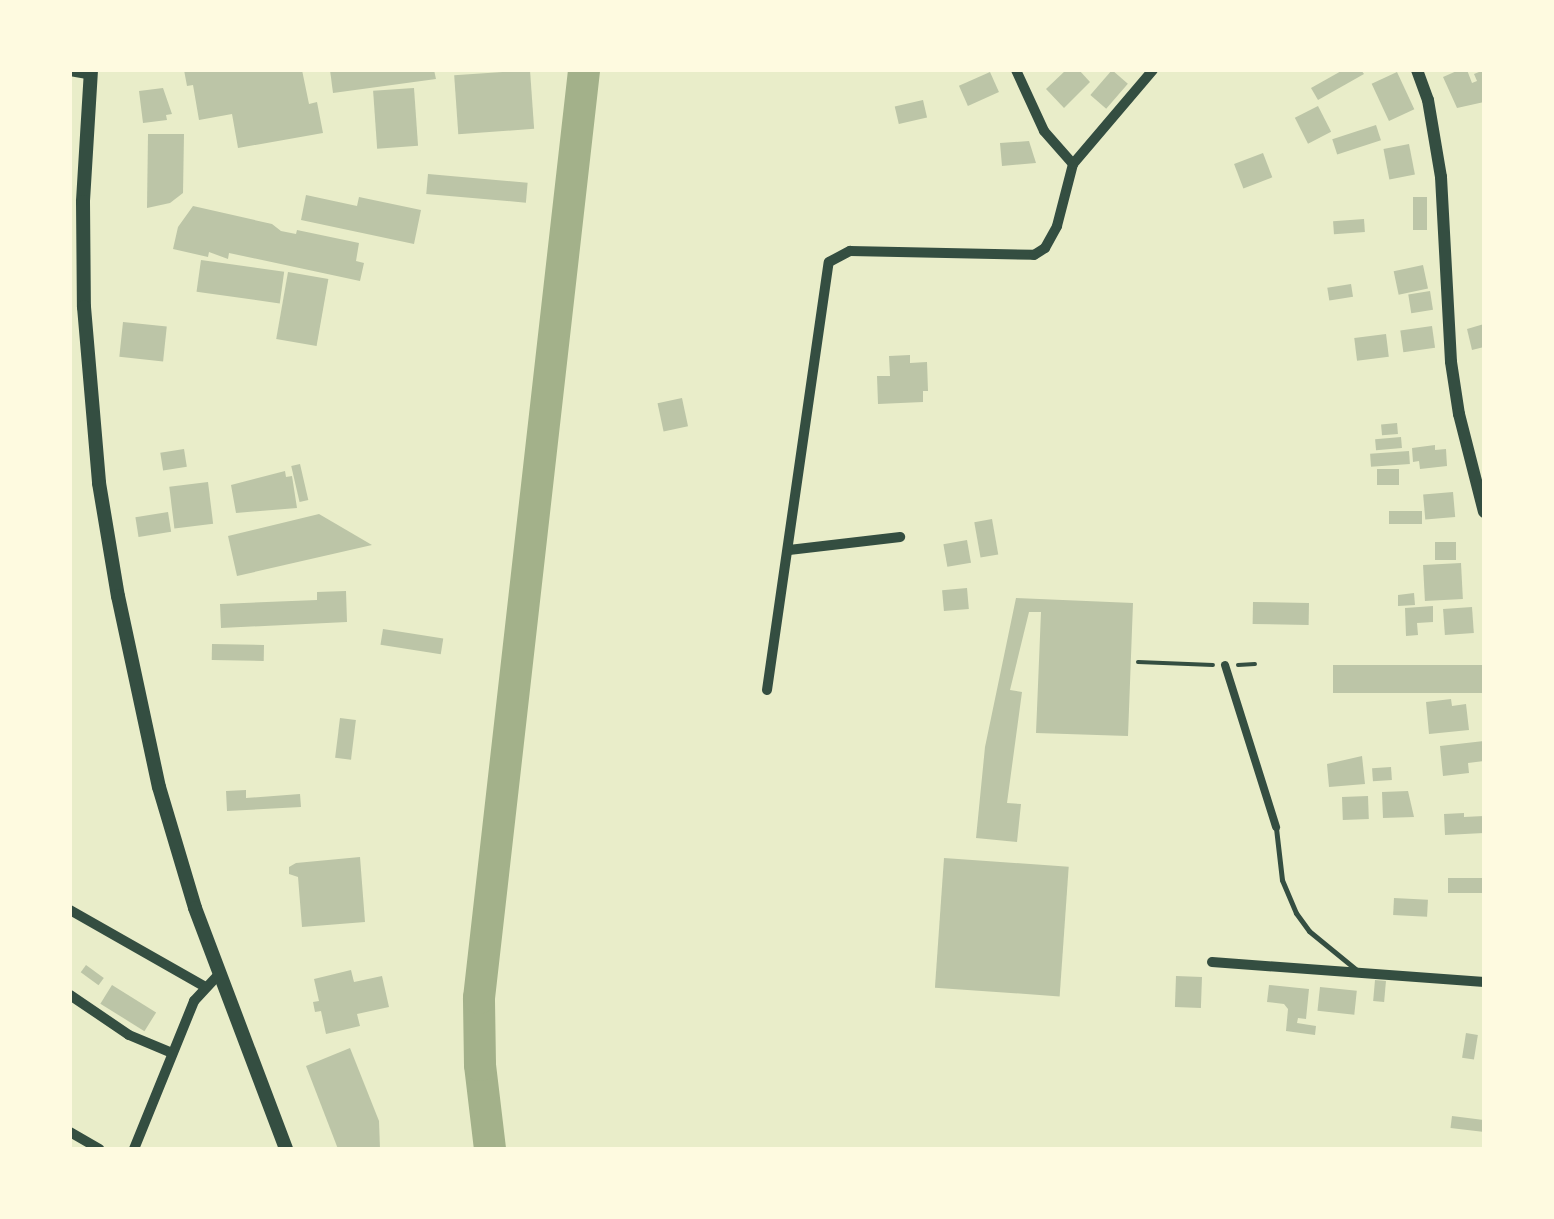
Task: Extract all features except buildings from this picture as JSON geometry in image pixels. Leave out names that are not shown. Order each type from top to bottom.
[{"type":"main road","points":[[92,72],[76,238],[96,452],[118,596],[159,787],[218,975],[286,1149]]},
{"type":"street","points":[[1016,70],[1044,131],[1073,164]]},
{"type":"street","points":[[767,690],[829,262],[850,250],[1034,255],[1044,248],[1057,226],[1073,164],[1153,70]]},
{"type":"street","points":[[1416,70],[1428,100],[1441,177],[1456,396],[1484,512]]},
{"type":"street","points":[[70,71],[92,72]]},
{"type":"street","points":[[789,550],[900,537]]},
{"type":"street","points":[[1225,665],[1276,828]]},
{"type":"street","points":[[70,910],[204,986]]},
{"type":"street","points":[[1212,962],[1484,982]]},
{"type":"street","points":[[134,1149],[204,986],[218,975]]},
{"type":"street","points":[[70,995],[129,1034],[172,1054]]},
{"type":"street","points":[[70,1132],[99,1149]]},
{"type":"lane","points":[[1276,828],[1282,880],[1296,913],[1309,930],[1352,962],[1358,974]]},
{"type":"path","points":[[1138,662],[1255,664]]},
{"type":"waterway","points":[[490,1149],[480,1065],[479,998],[584,70]]}]
